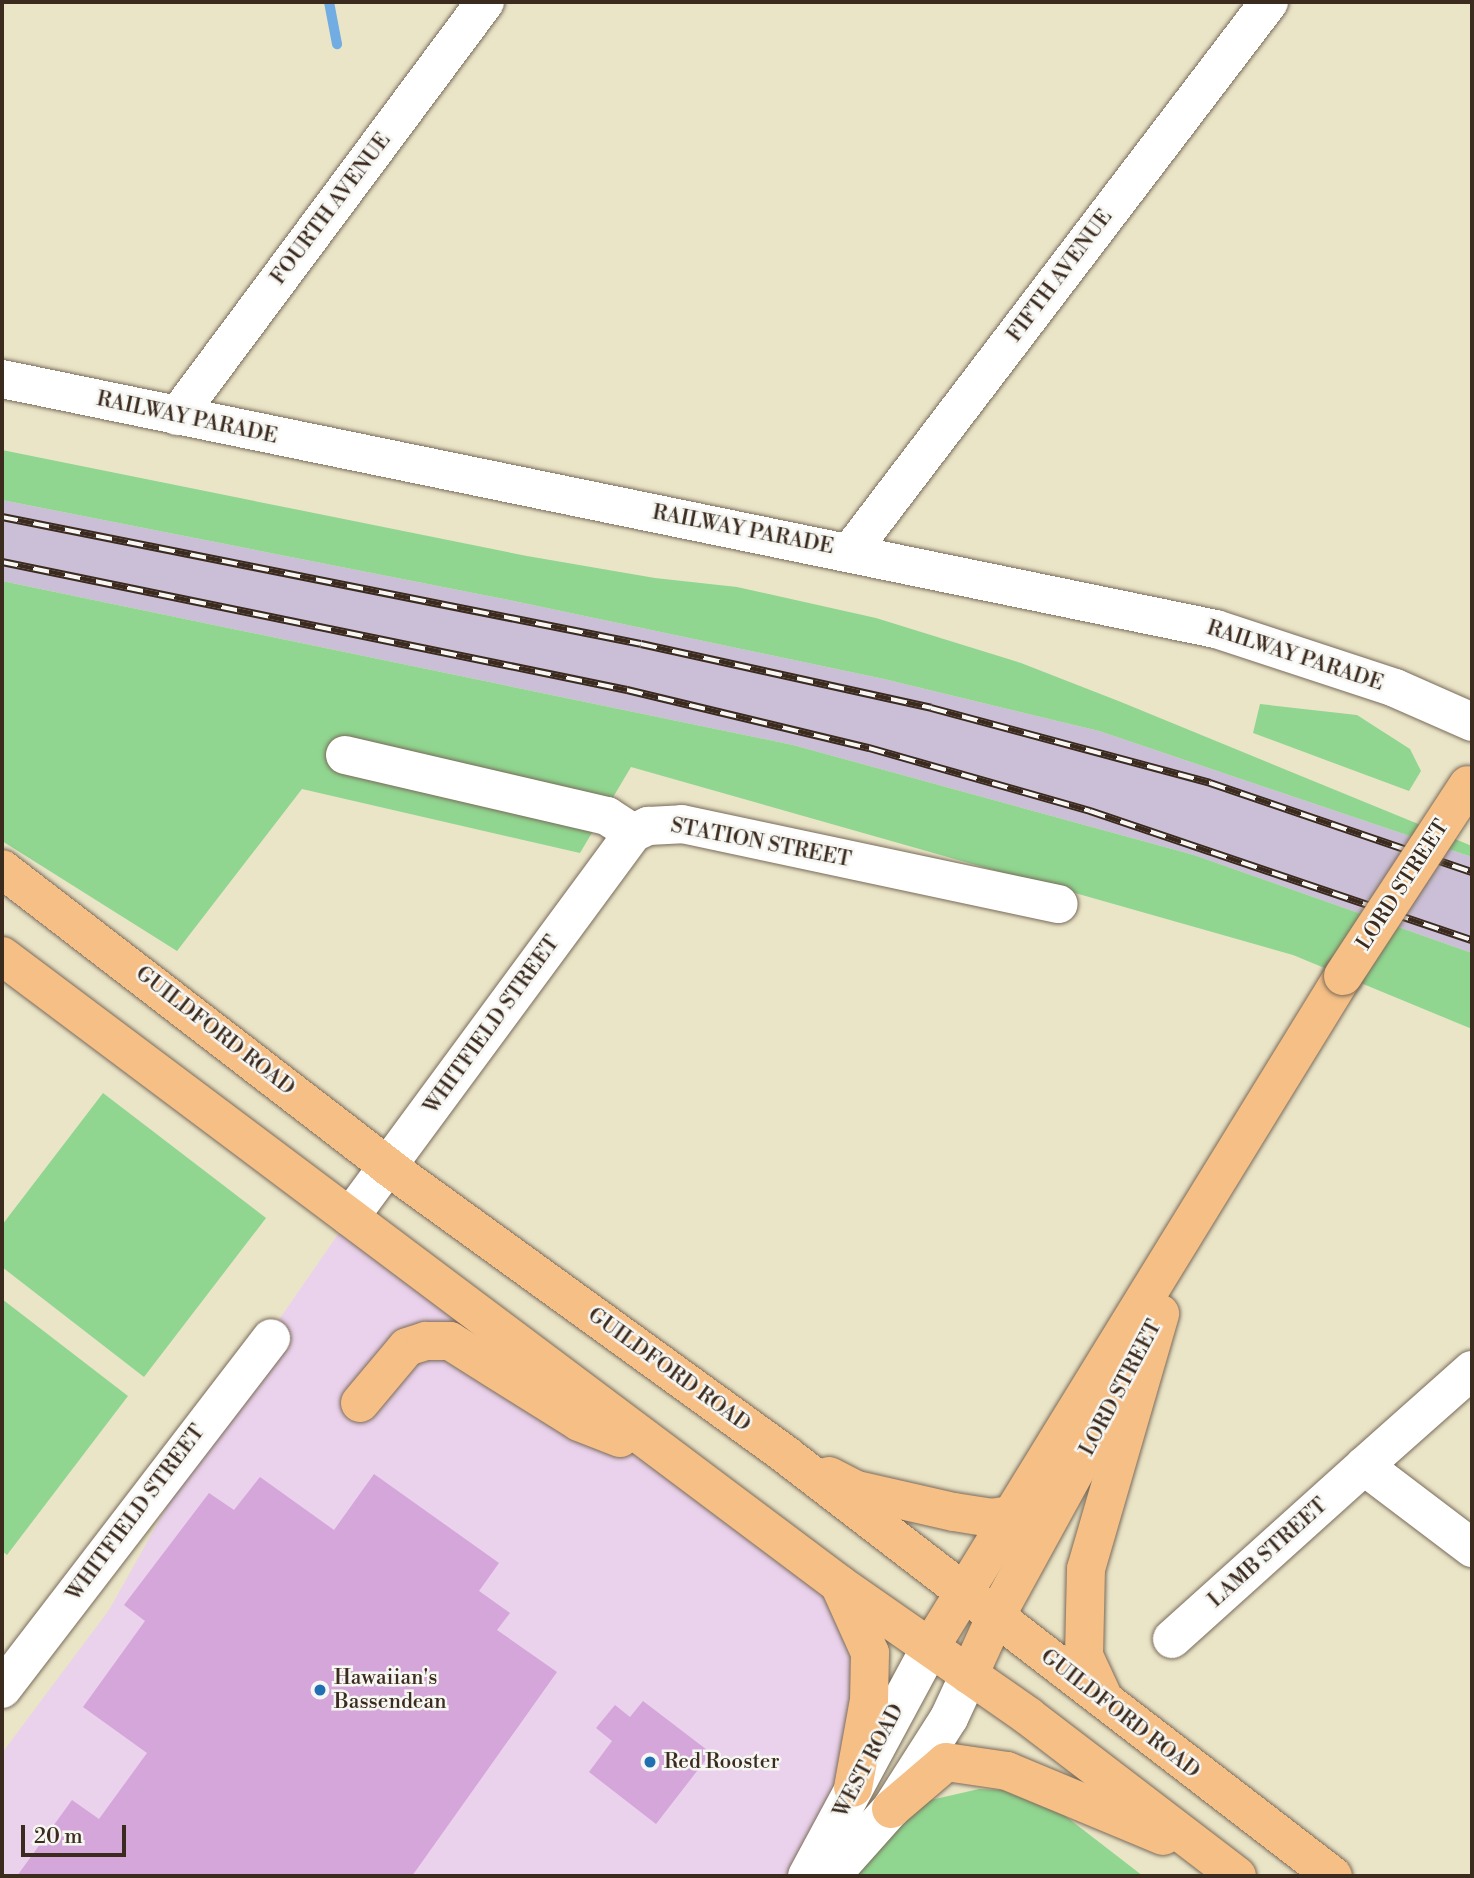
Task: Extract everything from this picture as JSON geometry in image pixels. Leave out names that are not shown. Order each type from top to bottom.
[{"type":"main road","name":"LORD STREET","points":[[931,1646],[962,1591],[1270,1100],[1343,976],[1470,782]]},
{"type":"main road","name":"GUILDFORD ROAD","points":[[2,869],[387,1166],[786,1455],[1106,1704],[1333,1876]]},
{"type":"main road","points":[[2,957],[839,1584],[931,1646],[1237,1876]]},
{"type":"main road","name":"LORD STREET","points":[[969,1675],[995,1618],[1026,1569],[1270,1100]]},
{"type":"main road","points":[[1106,1704],[1084,1656],[1086,1569],[1160,1314]]},
{"type":"main road","points":[[360,1403],[407,1347],[426,1341],[450,1341],[579,1422],[674,1460]]},
{"type":"main road","points":[[786,1455],[857,1490],[990,1518],[1012,1515]]},
{"type":"main road","points":[[839,1584],[870,1653],[869,1700],[853,1788]]},
{"type":"main road","points":[[891,1809],[946,1762],[1007,1770],[1150,1834],[1189,1840]]},
{"type":"street","name":"FOURTH AVENUE","points":[[177,416],[485,2]]},
{"type":"street","name":"FIFTH AVENUE","points":[[851,551],[1269,2]]},
{"type":"street","name":"RAILWAY PARADE","points":[[2,379],[851,551],[1216,629],[1395,688],[1472,722]]},
{"type":"street","points":[[345,755],[607,816],[634,833]]},
{"type":"street","name":"STATION STREET","points":[[634,833],[665,823],[682,824],[1059,904]]},
{"type":"street","name":"WHITFIELD STREET","points":[[350,1217],[634,833]]},
{"type":"street","name":"WHITFIELD STREET","points":[[2,1689],[271,1338]]},
{"type":"street","name":"LAMB STREET","points":[[1172,1639],[1472,1370]]},
{"type":"street","points":[[1364,1466],[1472,1549]]},
{"type":"street","name":"WEST ROAD","points":[[807,1876],[931,1646]]},
{"type":"street","name":"WEST ROAD","points":[[831,1876],[891,1809],[948,1718],[969,1675]]},
{"type":"shaded area","points":[[2,500],[509,600],[884,679],[1099,731],[1472,857],[1472,953],[1194,855],[793,745],[2,581]]},
{"type":"shaded area","points":[[350,1217],[839,1584],[869,1700],[807,1876],[2,1876],[2,1753],[109,1610],[242,1373]]},
{"type":"green space","points":[[2,450],[527,556],[655,578],[737,587],[876,618],[1021,663],[1121,702],[1472,846],[1472,857],[1099,731],[884,679],[509,600],[2,500]]},
{"type":"green space","points":[[2,581],[793,745],[1194,855],[1472,953],[1472,1029],[1293,955],[631,767],[580,853],[302,789],[177,951],[2,841]]},
{"type":"green space","points":[[1260,704],[1357,715],[1410,749],[1421,771],[1409,791],[1253,733]]},
{"type":"green space","points":[[103,1093],[266,1218],[144,1377],[2,1267],[2,1225]]},
{"type":"green space","points":[[2,1299],[128,1396],[7,1555],[2,1551]]},
{"type":"green space","points":[[979,1789],[1002,1790],[1064,1815],[1143,1876],[831,1876],[891,1809]]},
{"type":"building","name":"Hawaiian's Bassendean","points":[[374,1474],[499,1563],[479,1591],[510,1613],[497,1630],[557,1672],[412,1876],[17,1876],[72,1800],[99,1819],[147,1753],[83,1707],[145,1621],[124,1605],[209,1493],[234,1510],[260,1477],[334,1530]]},
{"type":"building","name":"Red Rooster","points":[[643,1701],[711,1753],[656,1824],[589,1772],[612,1741],[596,1728],[615,1705],[630,1717]]},
{"type":"waterway","points":[[329,2],[337,44]]},
{"type":"railway","points":[[2,517],[641,644],[931,708],[1210,783],[1472,872]]},
{"type":"railway","points":[[2,562],[627,690],[869,748],[1090,811],[1472,940]]},
{"type":"place","name":"Hawaiian's Bassendean","points":[[320,1690]]},
{"type":"place","name":"Red Rooster","points":[[650,1762]]}]
